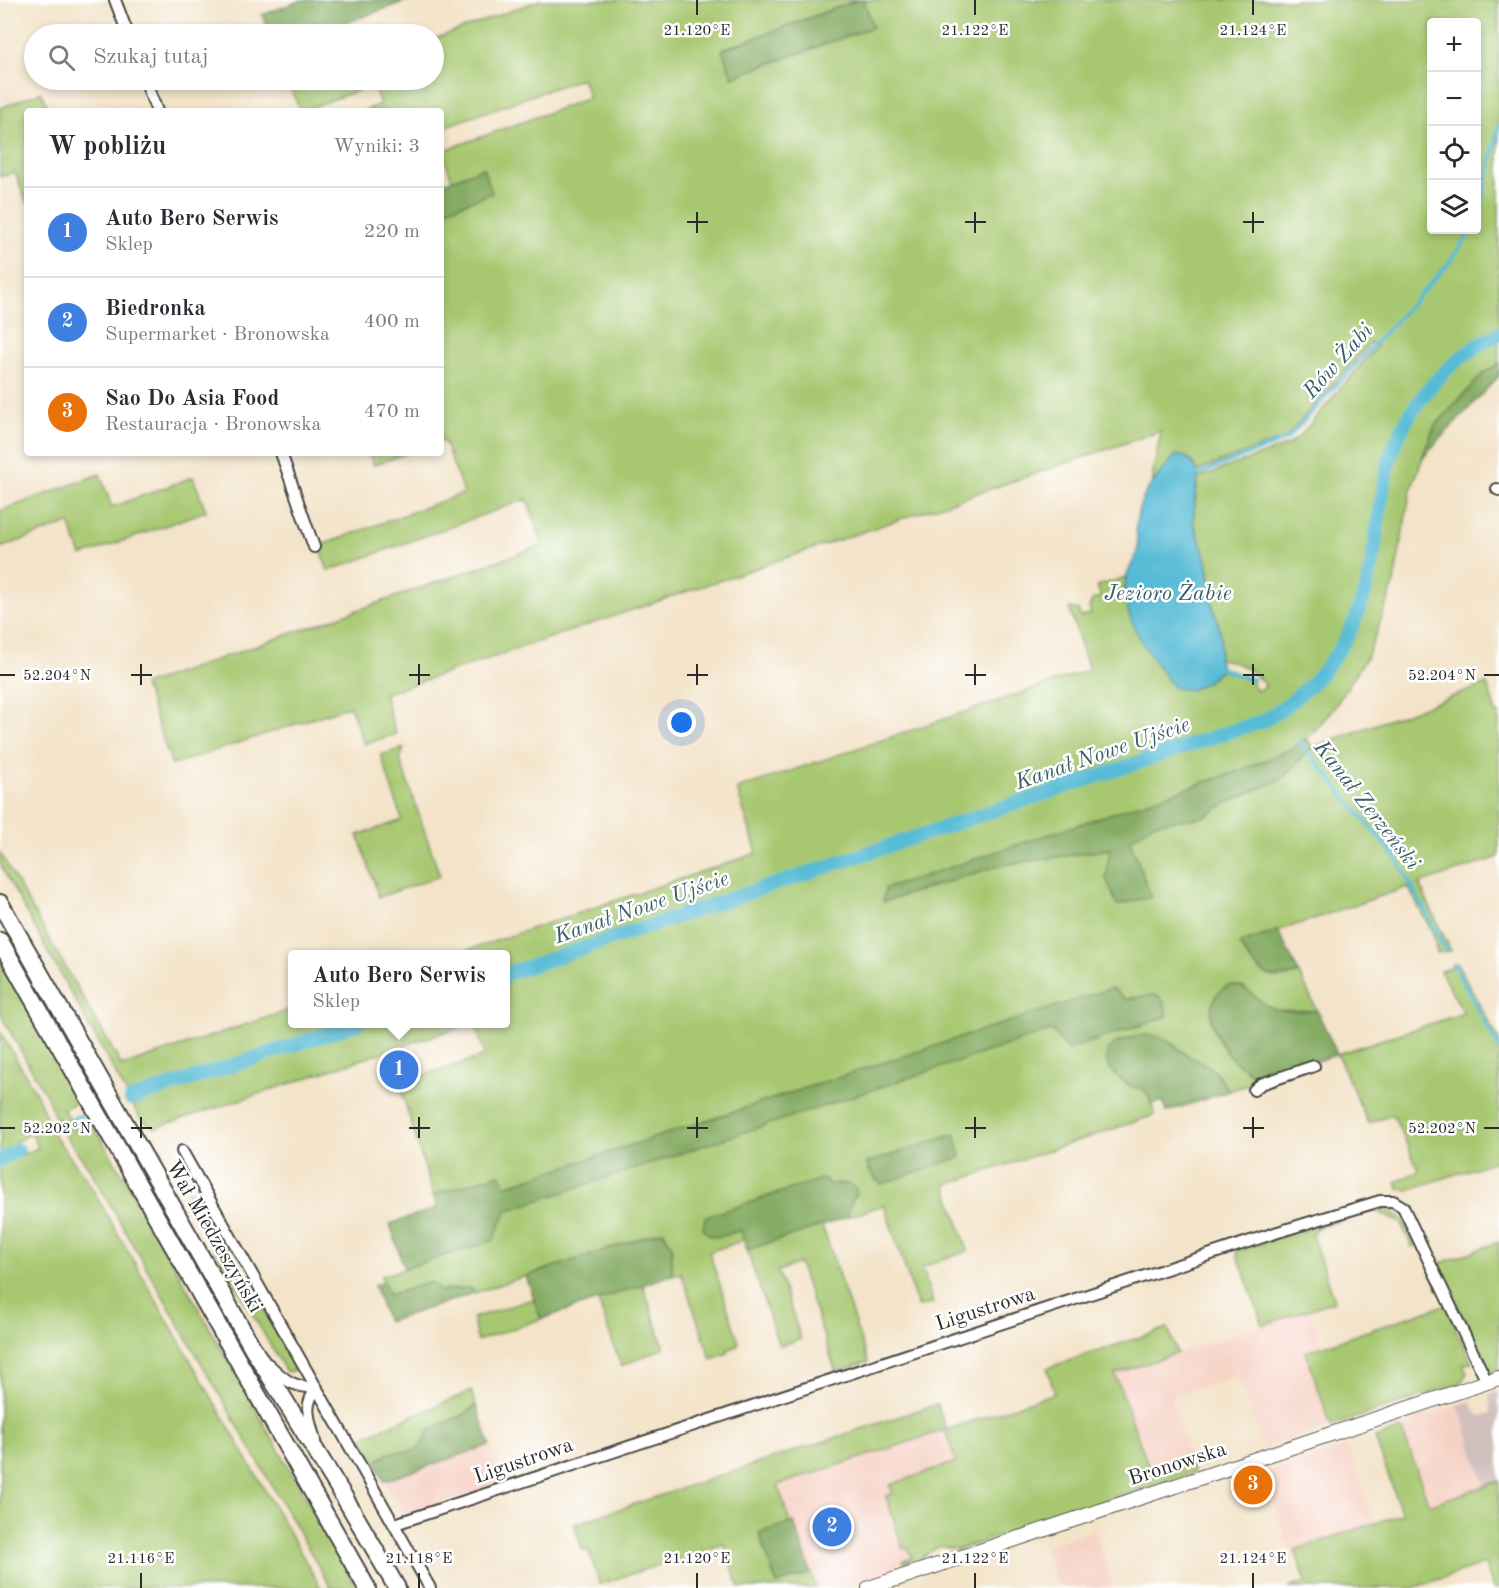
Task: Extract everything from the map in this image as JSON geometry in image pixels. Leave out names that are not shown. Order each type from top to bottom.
[{"type":"main road","name":"Wał Miedzeszyński","points":[[0,903],[255,1352],[397,1588]]},
{"type":"main road","name":"Wał Miedzeszyński","points":[[0,941],[367,1588]]},
{"type":"street","points":[[116,0],[124,24]]},
{"type":"street","points":[[149,90],[156,108]]},
{"type":"street","points":[[283,456],[314,547]]},
{"type":"street","points":[[1254,1090],[1261,1084],[1314,1066]]},
{"type":"street","name":"Wał Miedzeszyński","points":[[182,1151],[430,1588]]},
{"type":"street","name":"Ligustrowa","points":[[395,1524],[1278,1232],[1380,1201],[1393,1201],[1403,1207],[1493,1380]]},
{"type":"street","points":[[255,1352],[287,1382],[317,1388]]},
{"type":"street","name":"Bronowska","points":[[869,1588],[1493,1380]]},
{"type":"street","points":[[317,1388],[311,1394],[308,1407],[318,1455]]},
{"type":"shaded area","points":[[1309,1310],[1322,1347],[1306,1353],[1331,1426],[1263,1449],[1238,1375],[1171,1397],[1192,1465],[1153,1476],[1115,1373]]},
{"type":"shaded area","points":[[1499,1392],[1499,1481],[1485,1486],[1458,1405],[1470,1401],[1479,1416],[1491,1413],[1489,1395]]},
{"type":"shaded area","points":[[1458,1405],[1485,1486],[1429,1505],[1402,1430],[1413,1423],[1413,1418],[1426,1414],[1427,1416]]},
{"type":"shaded area","points":[[946,1430],[956,1462],[890,1485],[916,1564],[840,1588],[816,1588],[794,1523],[790,1523],[778,1485]]},
{"type":"shaded area","points":[[490,1445],[504,1483],[404,1515],[384,1481]]},
{"type":"shaded area","points":[[1348,1446],[1375,1523],[1290,1551],[1274,1503],[1256,1508],[1249,1488],[1244,1489],[1240,1475],[1261,1469],[1267,1473]]},
{"type":"shaded area","points":[[1095,1530],[1114,1588],[1058,1588],[1044,1547]]},
{"type":"green space","points":[[302,0],[409,0],[343,24],[266,24],[262,15]]},
{"type":"green space","points":[[540,0],[858,0],[723,49],[732,77],[873,27],[864,0],[1499,0],[1499,364],[1485,372],[1434,427],[1410,493],[1393,587],[1368,655],[1334,708],[1311,735],[1287,751],[1242,770],[885,889],[884,902],[997,866],[1111,849],[1106,878],[1150,896],[1130,840],[1155,823],[1204,817],[1226,803],[1281,779],[1313,747],[1487,684],[1496,713],[1499,713],[1499,857],[1419,884],[1451,951],[1437,953],[1433,934],[1408,887],[1239,944],[1250,961],[1266,975],[1279,978],[1299,973],[1317,1011],[1278,1010],[1268,1007],[1243,987],[1218,994],[1211,1012],[1215,1033],[1232,1059],[1259,1081],[1229,1091],[1215,1071],[1190,1057],[1169,1041],[1151,1035],[1110,1069],[1133,1087],[1142,1088],[1147,1092],[1155,1115],[946,1185],[968,1251],[922,1267],[933,1303],[918,1307],[884,1205],[848,1217],[850,1202],[856,1194],[850,1184],[829,1184],[719,1237],[741,1230],[744,1240],[709,1252],[739,1342],[738,1346],[727,1350],[728,1353],[711,1359],[681,1273],[672,1275],[672,1246],[663,1231],[474,1293],[468,1288],[440,1291],[431,1282],[389,1295],[381,1276],[492,1241],[505,1211],[1053,1030],[1063,1045],[1069,1049],[1167,1017],[1162,999],[1158,996],[1146,995],[1124,999],[505,1186],[500,1174],[433,1195],[399,1083],[485,1056],[476,1028],[510,1028],[510,950],[468,950],[757,853],[737,789],[1089,670],[1069,608],[1078,610],[1081,617],[1091,614],[1089,607],[1092,600],[1101,597],[1097,586],[1127,577],[1124,590],[1208,681],[1221,670],[1251,681],[1257,691],[1266,686],[1246,668],[1234,662],[1219,659],[1221,637],[1213,608],[1208,564],[1193,521],[1198,478],[1288,445],[1300,436],[1377,346],[1370,343],[1285,438],[1197,471],[1193,464],[1163,472],[1153,482],[1161,431],[384,694],[396,734],[364,744],[350,706],[172,765],[144,685],[543,545],[527,499],[328,571],[319,546],[464,493],[444,441],[444,211],[491,193],[483,168],[452,180],[444,150],[589,98],[582,78],[444,127],[444,108],[370,108],[380,104],[375,90],[444,90],[444,35]],"holes":[[[954,1135],[961,1157],[878,1182],[869,1171],[867,1163]]]},
{"type":"green space","points":[[858,0],[864,0],[873,27],[732,77],[722,50]]},
{"type":"green space","points":[[291,90],[359,90],[309,108],[300,108]]},
{"type":"green space","points":[[41,92],[48,108],[24,108],[24,196],[15,172],[0,177],[0,108]]},
{"type":"green space","points":[[483,168],[492,193],[444,211],[444,183]]},
{"type":"green space","points":[[1499,364],[1499,376],[1422,458],[1434,427],[1485,372]]},
{"type":"green space","points":[[370,456],[399,456],[373,465]]},
{"type":"green space","points":[[100,474],[112,507],[193,477],[206,511],[81,556],[69,523],[0,548],[0,511]]},
{"type":"green space","points":[[1307,739],[1313,747],[1281,779],[1226,803],[1204,817],[1155,823],[1130,840],[1151,897],[1117,905],[1106,878],[1110,849],[997,866],[883,902],[885,889],[1242,770],[1287,751]]},
{"type":"green space","points":[[404,748],[400,760],[440,876],[379,897],[358,835],[402,820],[381,755]]},
{"type":"green space","points":[[0,853],[122,1066],[288,1010],[288,1028],[457,1028],[155,1128],[140,1118],[0,863]]},
{"type":"green space","points":[[1278,931],[1299,973],[1269,975],[1257,968],[1239,944]]},
{"type":"green space","points":[[0,958],[80,1100],[63,1109],[76,1131],[92,1123],[357,1588],[331,1588],[89,1168],[62,1131],[65,1129],[59,1119],[56,1120],[47,1097],[0,1014]]},
{"type":"green space","points":[[1457,963],[1499,1040],[1499,1160],[1408,1190],[1399,1189],[1396,1182],[1419,1171],[1393,1115],[1368,1123],[1337,1054],[1464,1013],[1440,971],[1451,968],[1452,964]]},
{"type":"green space","points":[[1229,985],[1249,991],[1274,1009],[1317,1011],[1337,1054],[1259,1081],[1227,1052],[1212,1021],[1214,1001],[1219,992]]},
{"type":"green space","points":[[1112,988],[1125,999],[1157,996],[1165,1006],[1167,1016],[1069,1049],[1063,1045],[1053,1030],[506,1211],[493,1241],[404,1268],[390,1224],[437,1208],[433,1195],[500,1174],[506,1186]]},
{"type":"green space","points":[[0,1031],[37,1095],[53,1134],[87,1180],[321,1588],[0,1588]],"holes":[[[32,1133],[38,1148],[22,1155],[15,1142]]]},
{"type":"green space","points":[[1144,1035],[1162,1037],[1190,1057],[1205,1064],[1215,1071],[1229,1091],[1166,1112],[1163,1101],[1151,1104],[1145,1091],[1134,1087],[1116,1075],[1107,1057],[1115,1044]]},
{"type":"green space","points":[[955,1134],[961,1157],[882,1184],[873,1175],[867,1163]]},
{"type":"green space","points":[[824,1178],[829,1184],[850,1184],[856,1188],[848,1217],[747,1250],[741,1230],[715,1237],[703,1228],[705,1217]]},
{"type":"green space","points":[[188,1191],[199,1194],[295,1364],[293,1371],[286,1372],[185,1198],[191,1194]]},
{"type":"green space","points":[[1381,1208],[1395,1212],[1404,1220],[1415,1246],[1412,1247],[1401,1223],[1374,1210],[1366,1213],[1365,1211]]},
{"type":"green space","points":[[1363,1212],[1316,1228],[1312,1235],[1334,1301],[1263,1325],[1236,1251]]},
{"type":"green space","points":[[822,1225],[868,1362],[836,1372],[799,1263],[778,1271],[801,1339],[779,1346],[747,1250]]},
{"type":"green space","points":[[663,1231],[672,1246],[672,1275],[541,1319],[526,1276]]},
{"type":"green space","points":[[1499,1242],[1499,1371],[1490,1374],[1438,1264]]},
{"type":"green space","points":[[384,1282],[389,1295],[432,1282],[440,1291],[468,1288],[474,1293],[387,1322],[374,1285]]},
{"type":"green space","points":[[643,1285],[664,1348],[621,1366],[598,1300]]},
{"type":"green space","points":[[533,1299],[541,1319],[477,1341],[473,1318]]},
{"type":"green space","points":[[1444,1305],[1472,1362],[1463,1365],[1467,1373],[1461,1383],[1331,1426],[1306,1352]]},
{"type":"green space","points":[[1168,1328],[1177,1353],[1115,1374],[1152,1476],[1192,1465],[1194,1472],[957,1550],[940,1546],[923,1556],[921,1562],[904,1563],[902,1561],[912,1558],[908,1548],[903,1549],[886,1496],[893,1493],[890,1485],[956,1462],[945,1430],[778,1485],[790,1523],[759,1533],[777,1584],[811,1573],[816,1587],[739,1588],[724,1544],[600,1584],[588,1549],[583,1551],[574,1524],[937,1404],[946,1430],[1055,1393],[1047,1368]]},
{"type":"green space","points":[[471,1391],[476,1405],[463,1415],[429,1430],[423,1443],[415,1451],[390,1454],[376,1463],[360,1438]]},
{"type":"green space","points":[[476,1405],[490,1445],[384,1481],[376,1463],[382,1458],[394,1452],[415,1450],[423,1443],[429,1430],[463,1415]]},
{"type":"green space","points":[[1402,1430],[1429,1505],[1499,1481],[1499,1588],[1493,1588],[1485,1564],[1413,1588],[1289,1588],[1306,1582],[1295,1550],[1402,1514],[1375,1438]]},
{"type":"green space","points":[[794,1522],[811,1573],[777,1584],[759,1533]]},
{"type":"water","name":"Jezioro Żabie","points":[[1176,455],[1190,461],[1199,474],[1193,521],[1208,564],[1213,608],[1221,637],[1219,659],[1221,670],[1208,681],[1191,690],[1174,688],[1150,655],[1135,630],[1126,604],[1125,591],[1127,575],[1138,549],[1136,525],[1141,504],[1155,479]]},
{"type":"waterway","name":"Rów Żabi","points":[[1481,200],[1499,126]]},
{"type":"waterway","name":"Rów Żabi","points":[[1199,474],[1287,439],[1450,262],[1468,234]]},
{"type":"waterway","name":"Kanał Nowe Ujście","points":[[510,973],[1265,720],[1297,697],[1325,669],[1337,653],[1356,618],[1371,568],[1383,490],[1392,452],[1413,410],[1427,391],[1460,358],[1499,334]]},
{"type":"waterway","name":"Kanał Zerzeński","points":[[1220,668],[1253,680]]},
{"type":"waterway","name":"Kanał Zerzeński","points":[[1299,741],[1397,859],[1446,950]]},
{"type":"waterway","name":"Kanał Zerzeński","points":[[1454,965],[1499,1048]]},
{"type":"waterway","name":"Kanał Nowe Ujście","points":[[131,1099],[345,1028]]},
{"type":"waterway","name":"Kanał Nowe Ujście","points":[[72,1119],[85,1114]]},
{"type":"waterway","name":"Kanał Nowe Ujście","points":[[0,1160],[18,1150]]},
{"type":"place","name":"Auto Bero Serwis","points":[[399,1070]]},
{"type":"place","name":"Sao Do Asia Food","points":[[1253,1485]]},
{"type":"place","name":"Biedronka","points":[[832,1527]]}]
